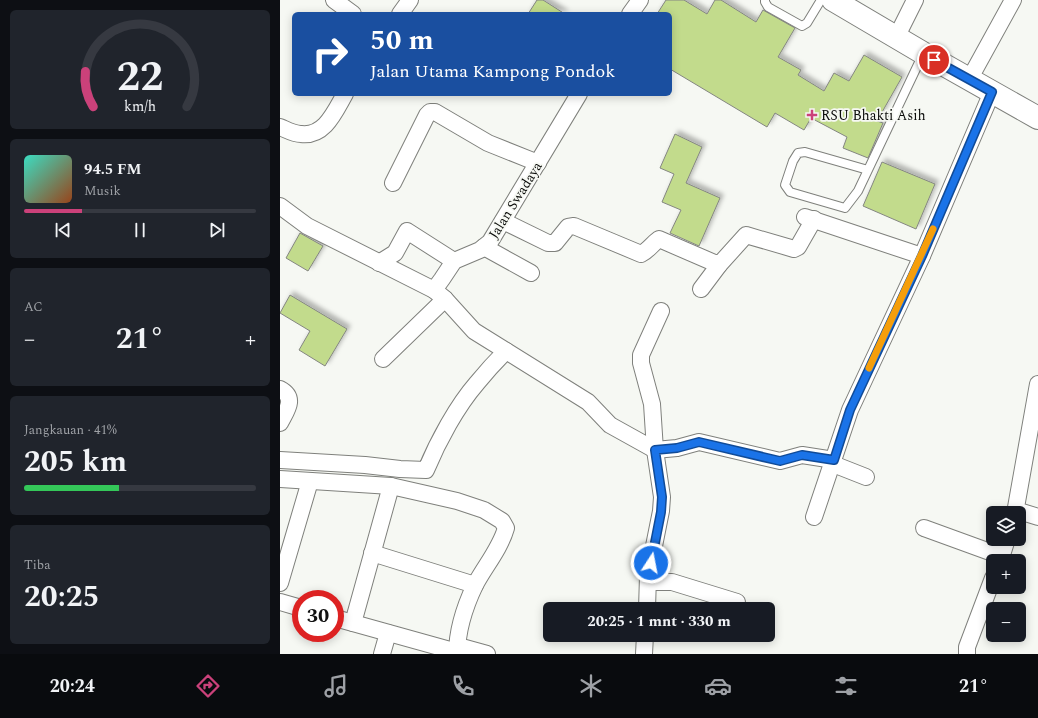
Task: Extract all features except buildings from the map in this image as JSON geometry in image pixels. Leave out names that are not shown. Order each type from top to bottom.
[{"type":"main road","points":[[833,0],[896,38],[1038,118]]},
{"type":"street","points":[[334,0],[350,12]]},
{"type":"street","points":[[401,12],[410,0]]},
{"type":"street","points":[[631,12],[640,0]]},
{"type":"street","points":[[896,38],[915,0]]},
{"type":"street","points":[[969,80],[1013,0]]},
{"type":"street","points":[[814,517],[850,410],[922,256],[992,92]]},
{"type":"street","points":[[280,127],[300,134],[310,134],[320,130],[328,122],[344,96]]},
{"type":"street","name":"Jalan Swadaya","points":[[454,261],[484,247],[490,242],[578,96]]},
{"type":"street","points":[[393,183],[427,115],[430,112],[435,112],[488,143],[538,163]]},
{"type":"street","points":[[280,206],[307,226],[439,294],[474,331],[588,402],[610,425],[655,450],[677,448],[699,442],[780,461],[802,455],[833,462],[866,477]]},
{"type":"street","points":[[701,290],[719,265],[746,235],[794,249],[798,247],[809,218],[922,256]]},
{"type":"street","points":[[503,221],[548,243],[555,243],[568,227],[574,226],[641,254],[648,250],[652,244],[659,239],[719,265]]},
{"type":"street","points":[[380,263],[395,253],[408,231],[454,261],[442,279],[439,294],[383,359]]},
{"type":"street","points":[[484,247],[531,273]]},
{"type":"street","points":[[647,602],[648,582],[661,512],[662,497],[655,450],[652,404],[641,363],[641,355],[661,311]]},
{"type":"street","points":[[280,460],[426,470],[435,449],[476,384],[506,351]]},
{"type":"street","points":[[1016,506],[1038,384]]},
{"type":"street","points":[[280,389],[285,392],[289,400],[289,406],[280,423]]},
{"type":"street","points":[[280,479],[391,486],[457,501],[484,510],[502,521],[506,528],[502,540],[476,585],[465,608],[457,651]]},
{"type":"street","points":[[280,583],[310,481]]},
{"type":"street","points":[[353,623],[391,486]]},
{"type":"street","points":[[1026,514],[1038,517]]},
{"type":"street","points":[[924,528],[990,554]]},
{"type":"street","points":[[372,553],[476,585]]},
{"type":"street","points":[[648,582],[672,582],[737,602]]},
{"type":"street","points":[[967,654],[968,647],[987,594]]},
{"type":"street","points":[[280,602],[292,605]]},
{"type":"street","points":[[344,620],[457,651],[487,654]]},
{"type":"street","points":[[382,654],[388,633]]},
{"type":"street","points":[[644,654],[645,642]]},
{"type":"lane","points":[[765,0],[768,7],[802,26],[807,23],[821,0]]},
{"type":"lane","points":[[868,170],[805,152],[798,153],[793,161],[785,184],[790,192],[845,208],[858,192],[923,53]]},
{"type":"slow traffic","points":[[869,368],[922,256],[933,229]]},
{"type":"place","name":"RSU Bhakti Asih","points":[[812,115]]},
{"type":"route","points":[[651,563],[661,512],[662,497],[655,450],[677,448],[699,442],[780,461],[802,455],[834,460],[850,410],[922,256],[992,92],[934,60]]}]
